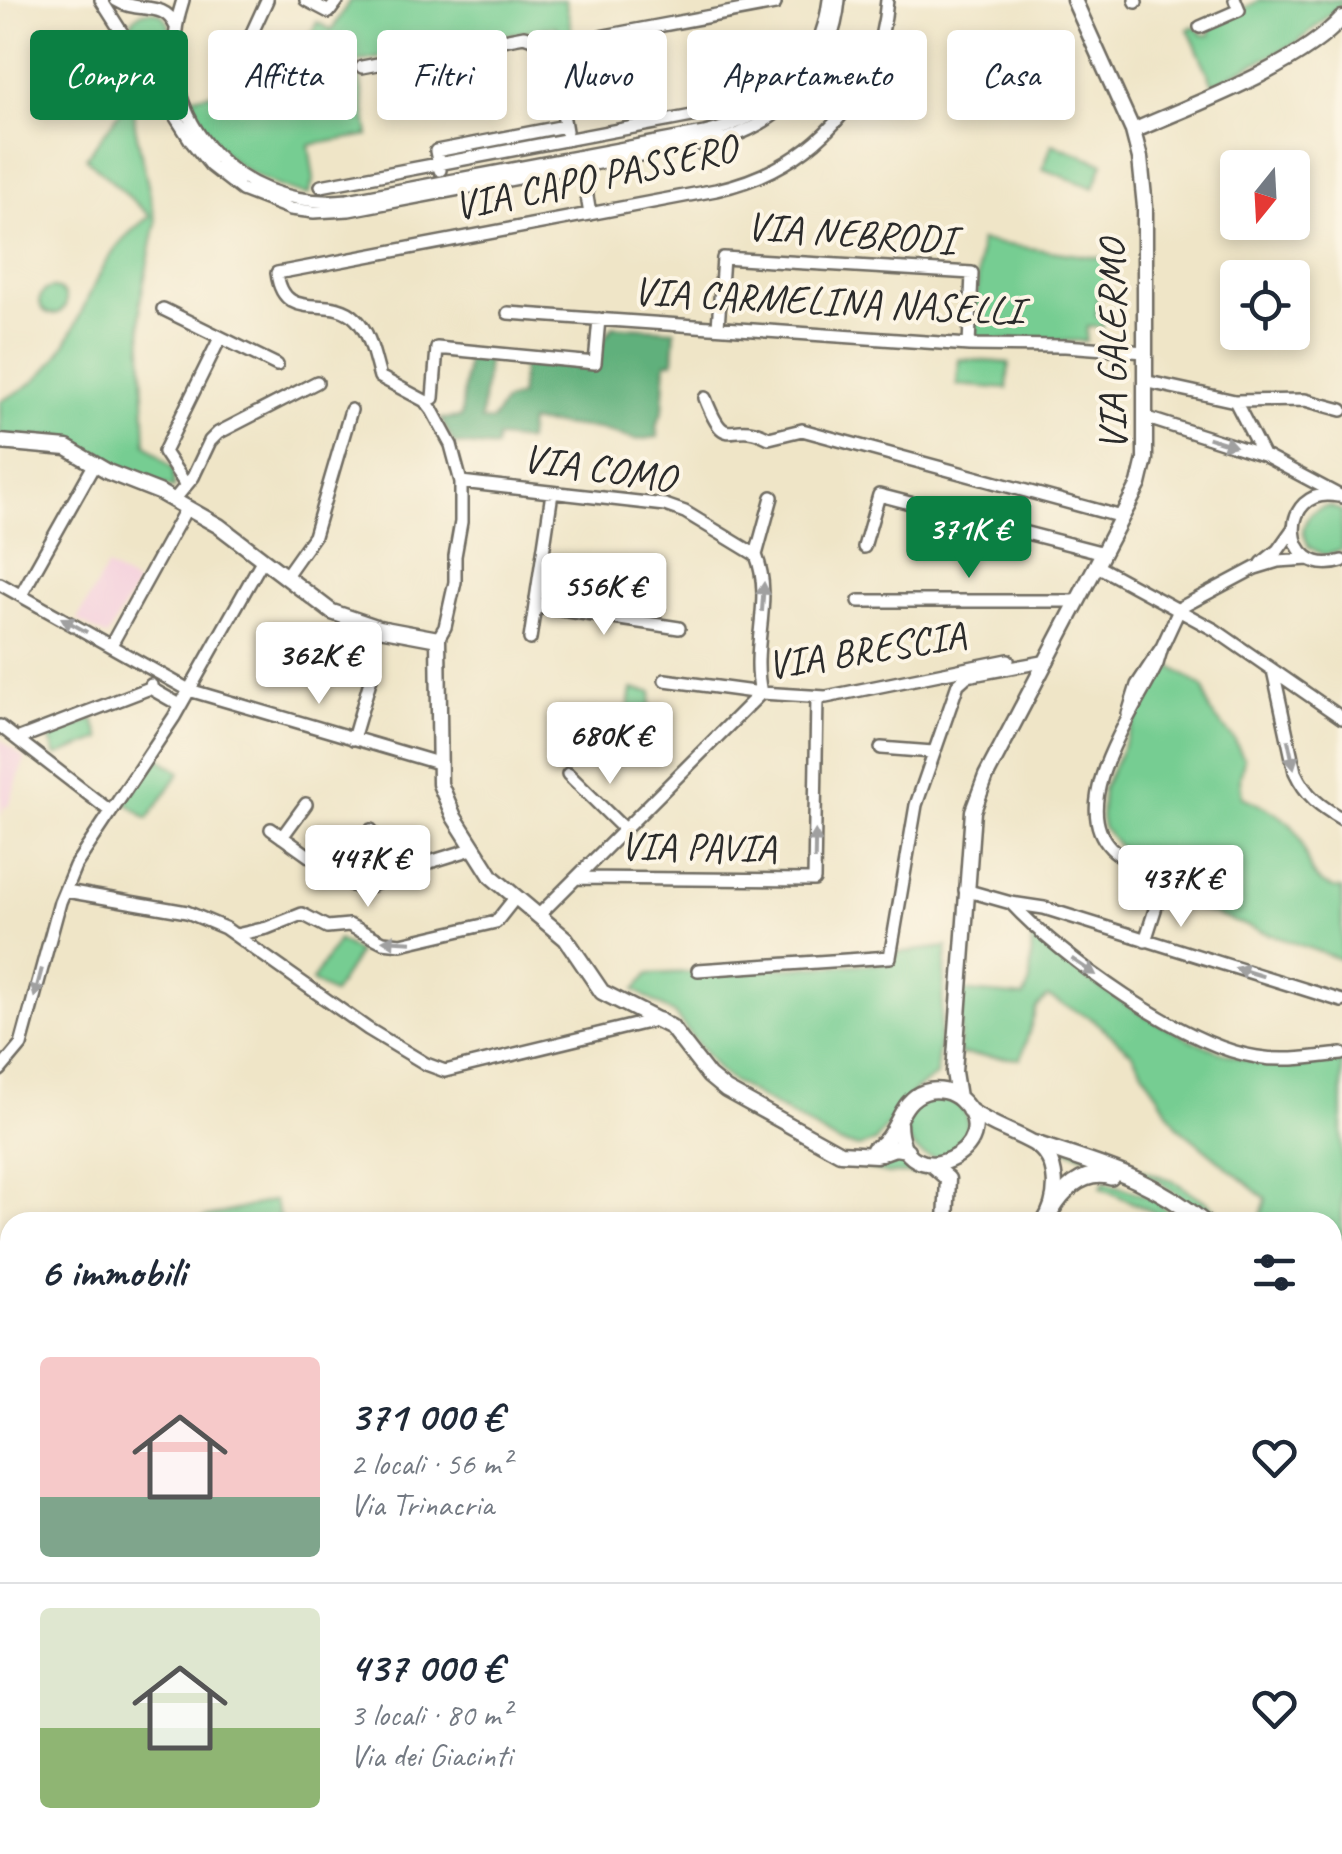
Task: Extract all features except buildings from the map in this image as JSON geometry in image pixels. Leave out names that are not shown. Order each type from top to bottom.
[{"type":"highway","points":[[1036,1144],[1152,1186],[1190,1212]]},
{"type":"highway","points":[[1051,1212],[1069,1187],[1098,1174],[1129,1183],[1166,1201],[1177,1212]]},
{"type":"main road","name":"VIA GALERMO","points":[[961,962],[971,820],[980,792],[1144,471],[1145,207],[1140,158],[1133,131],[1074,0]]},
{"type":"main road","points":[[1133,131],[1280,63],[1342,18]]},
{"type":"main road","points":[[0,442],[57,445],[219,526],[319,604],[351,620],[438,638],[438,763],[442,791],[492,878],[571,944],[602,992],[660,1019],[680,1036],[709,1076],[726,1090],[840,1153],[876,1155],[895,1148],[907,1150]]},
{"type":"main road","points":[[859,1155],[885,1142],[908,1104],[941,1082],[946,1071],[961,962]]},
{"type":"main road","points":[[961,962],[953,1081],[958,1098],[996,1128],[1036,1144],[1048,1159],[1055,1190],[1048,1212]]},
{"type":"main road","points":[[932,1090],[958,1098]]},
{"type":"main road","points":[[931,1164],[952,1160],[965,1150],[973,1131],[969,1110]]},
{"type":"main road","points":[[899,1123],[907,1150],[948,1179],[946,1212]]},
{"type":"street","points":[[101,0],[122,30]]},
{"type":"street","points":[[176,30],[183,0]]},
{"type":"street","points":[[253,30],[267,0]]},
{"type":"street","points":[[306,0],[329,12],[338,0]]},
{"type":"street","points":[[636,30],[775,4],[774,0]]},
{"type":"street","points":[[705,138],[747,119],[790,87],[816,48],[828,0]]},
{"type":"street","points":[[177,120],[190,142],[215,162],[266,190],[309,201],[348,200],[443,187],[575,164],[753,128],[793,100],[813,76],[827,49],[839,0]]},
{"type":"street","name":"VIA CAPO PASSERO","points":[[461,482],[452,444],[432,410],[424,401],[380,377],[366,334],[357,320],[341,309],[293,302],[282,293],[277,273],[738,185],[775,170],[808,150],[835,124],[859,92],[877,53],[887,0]]},
{"type":"street","points":[[1200,27],[1239,10],[1235,0]]},
{"type":"street","points":[[128,30],[128,4],[163,8],[173,19],[174,30]]},
{"type":"street","points":[[362,67],[527,37]]},
{"type":"street","points":[[188,112],[215,162]]},
{"type":"street","points":[[321,186],[687,117]]},
{"type":"street","points":[[564,120],[590,214]]},
{"type":"street","points":[[443,187],[436,151],[565,126]]},
{"type":"street","name":"VIA NEBRODI","points":[[718,327],[723,258],[972,273],[969,345]]},
{"type":"street","points":[[163,309],[276,365]]},
{"type":"street","name":"VIA CARMELINA NASELLI","points":[[508,313],[969,345],[1145,352]]},
{"type":"street","points":[[433,398],[436,348],[594,363],[599,320]]},
{"type":"street","points":[[186,485],[164,452],[220,338]]},
{"type":"street","points":[[1144,380],[1235,401],[1305,400],[1342,410]]},
{"type":"street","points":[[111,645],[210,441],[218,432],[317,382]]},
{"type":"street","points":[[705,398],[716,426],[724,431],[752,429],[769,438],[802,430],[1122,517]]},
{"type":"street","points":[[1235,401],[1263,454]]},
{"type":"street","points":[[285,577],[314,536],[351,410]]},
{"type":"street","points":[[1144,417],[1263,454],[1333,493]]},
{"type":"street","points":[[21,596],[94,465]]},
{"type":"street","points":[[438,638],[445,626],[455,582],[461,482]]},
{"type":"street","name":"VIA COMO","points":[[461,482],[674,507],[756,555]]},
{"type":"street","points":[[530,640],[552,493]]},
{"type":"street","points":[[1146,940],[1166,875],[1109,847],[1098,828],[1094,809],[1099,782],[1162,647],[1186,606],[1255,568],[1278,550],[1293,528],[1298,511],[1333,493]]},
{"type":"street","points":[[864,547],[878,495],[1100,559],[1205,617],[1216,630]]},
{"type":"street","points":[[665,680],[761,693],[756,669],[764,586],[756,555],[772,497]]},
{"type":"street","points":[[1293,528],[1297,546],[1310,559]]},
{"type":"street","points":[[0,1070],[20,1045],[66,890],[84,849],[180,706],[264,559]]},
{"type":"street","points":[[1255,568],[1278,561],[1342,561]]},
{"type":"street","points":[[0,584],[189,690],[438,763]]},
{"type":"street","points":[[1204,596],[1205,617]]},
{"type":"street","points":[[859,602],[1078,601]]},
{"type":"street","points":[[535,606],[679,628]]},
{"type":"street","points":[[1186,606],[1342,718]]},
{"type":"street","points":[[698,970],[890,958],[916,805],[962,680],[1050,657]]},
{"type":"street","name":"VIA BRESCIA","points":[[538,916],[761,693],[817,697],[1050,657]]},
{"type":"street","points":[[1273,670],[1302,788],[1313,801],[1342,819]]},
{"type":"street","points":[[353,739],[373,671]]},
{"type":"street","points":[[17,739],[150,688],[158,673]]},
{"type":"street","points":[[150,688],[180,706]]},
{"type":"street","name":"VIA PAVIA","points":[[577,878],[814,880],[817,697]]},
{"type":"street","points":[[0,726],[110,810]]},
{"type":"street","points":[[881,748],[933,752]]},
{"type":"street","points":[[568,774],[624,829]]},
{"type":"street","points":[[306,804],[277,833],[363,889],[472,849]]},
{"type":"street","points":[[338,876],[372,830]]},
{"type":"street","points":[[66,890],[187,912],[236,935],[368,1029],[444,1071],[660,1019]]},
{"type":"street","points":[[965,890],[1044,908],[1342,1001]]},
{"type":"street","points":[[236,935],[267,928],[298,914],[326,927],[348,925],[383,942],[408,943],[496,922],[514,898]]},
{"type":"street","points":[[1011,903],[1068,957],[1218,1046],[1275,1059],[1342,1054]]},
{"type":"shaded area","points":[[107,567],[137,584],[107,637],[77,620]]},
{"type":"shaded area","points":[[0,739],[25,759],[1,817]]},
{"type":"green space","points":[[350,0],[565,0],[572,30],[558,30],[555,26],[507,35],[507,30],[377,30],[377,58],[357,62],[357,30],[332,30]]},
{"type":"green space","points":[[1260,0],[1342,0],[1342,4],[1298,42],[1213,84],[1188,29],[1194,26],[1203,35],[1210,35],[1211,26]]},
{"type":"green space","points":[[150,11],[168,23],[170,30],[130,30],[136,17]]},
{"type":"green space","points":[[317,22],[332,30],[313,30]]},
{"type":"green space","points":[[357,62],[369,135],[309,145],[314,179],[308,195],[251,173],[220,150],[197,117],[189,97],[208,94],[208,120],[357,120]]},
{"type":"green space","points":[[114,120],[135,120],[156,222],[140,302],[146,444],[173,469],[174,488],[116,471],[60,437],[0,436],[0,401],[43,373],[57,356],[111,255],[150,216],[86,158]]},
{"type":"green space","points":[[1052,144],[1103,163],[1094,188],[1043,169]]},
{"type":"green space","points":[[980,241],[1106,259],[1104,294],[1098,295],[1096,316],[1103,318],[1103,327],[1087,327],[1086,341],[974,340]]},
{"type":"green space","points":[[53,288],[62,292],[66,301],[62,310],[53,314],[44,310],[40,301],[44,292]]},
{"type":"green space","points":[[613,326],[675,330],[673,362],[666,362],[663,410],[656,427],[658,437],[636,440],[599,429],[529,422],[527,441],[497,438],[495,448],[454,444],[441,419],[461,417],[467,355],[488,357],[481,420],[492,421],[504,402],[520,396],[523,361],[595,368],[601,343]]},
{"type":"green space","points":[[959,359],[1009,363],[1007,389],[957,385]]},
{"type":"green space","points":[[1329,506],[1342,511],[1342,550],[1324,555],[1309,547],[1303,532],[1311,514]]},
{"type":"green space","points":[[1163,661],[1204,688],[1210,712],[1234,739],[1244,759],[1242,797],[1291,825],[1312,873],[1328,886],[1342,889],[1342,960],[1165,897],[1174,872],[1121,849],[1103,827],[1103,789]]},
{"type":"green space","points":[[632,689],[652,692],[646,728],[626,724]]},
{"type":"green space","points":[[93,719],[101,739],[56,756],[49,736]]},
{"type":"green space","points":[[156,756],[180,772],[148,819],[125,802]]},
{"type":"green space","points":[[1032,937],[1114,997],[1209,1047],[1272,1065],[1342,1061],[1342,1212],[1262,1212],[1266,1199],[1178,1127],[1131,1052],[1092,1019],[1048,997],[1036,1008],[1021,1059],[959,1054],[962,991],[1024,997],[1030,982]]},
{"type":"green space","points":[[338,940],[358,953],[333,994],[312,981]]},
{"type":"green space","points":[[947,947],[936,1076],[915,1090],[875,1142],[859,1147],[839,1143],[732,1081],[719,1071],[674,1014],[635,990],[648,974],[893,963],[896,953]]},
{"type":"green space","points":[[937,1096],[959,1105],[968,1127],[959,1149],[937,1158],[915,1149],[906,1127],[915,1105]]},
{"type":"green space","points":[[1044,1137],[1172,1180],[1219,1212],[1200,1212],[1157,1180],[1045,1142]]},
{"type":"green space","points":[[901,1153],[926,1169],[926,1174],[888,1174],[836,1161],[866,1162]]},
{"type":"green space","points":[[1104,1181],[1154,1199],[1169,1212],[1153,1212],[1101,1188]]},
{"type":"green space","points":[[274,1200],[278,1212],[228,1212]]}]
